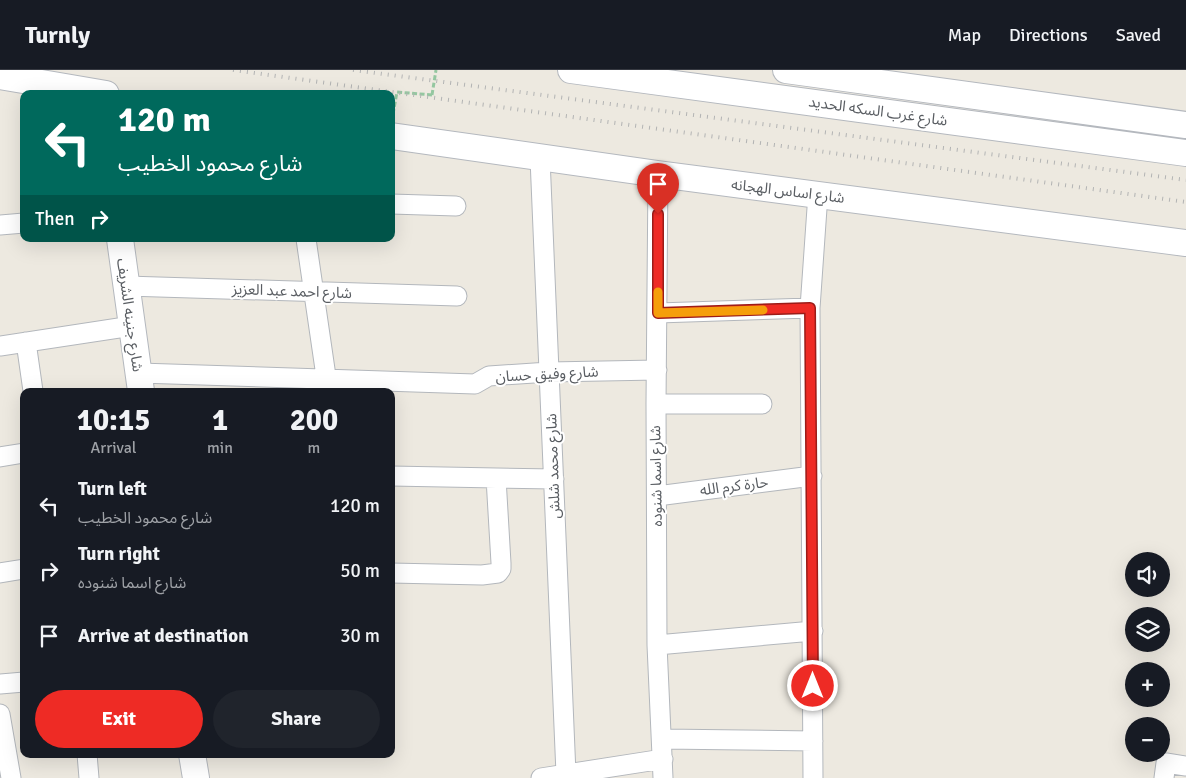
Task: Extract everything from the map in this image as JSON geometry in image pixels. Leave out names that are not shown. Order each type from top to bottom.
[{"type":"street","name":"شارع غرب السكه الحديد","points":[[570,70],[1186,152]]},
{"type":"street","name":"شارع غرب السكه الحديد","points":[[786,70],[1186,125]]},
{"type":"street","points":[[0,76],[84,90]]},
{"type":"street","name":"شارع اساس الهجانه","points":[[395,128],[540,158],[1186,243]]},
{"type":"street","name":"شارع محمد شلش","points":[[540,158],[566,774]]},
{"type":"street","name":"شارع اسما شنوده","points":[[658,174],[656,404],[657,644],[663,778]]},
{"type":"street","points":[[813,778],[810,308],[818,194]]},
{"type":"street","points":[[395,204],[456,206]]},
{"type":"street","points":[[0,225],[20,223]]},
{"type":"street","name":"شارع جنينه الشريف","points":[[120,242],[140,382]]},
{"type":"street","points":[[306,242],[327,385]]},
{"type":"street","name":"شارع احمد عبد العزيز","points":[[126,286],[457,296]]},
{"type":"street","points":[[658,313],[810,308]]},
{"type":"street","points":[[0,346],[132,326]]},
{"type":"street","points":[[26,342],[33,388]]},
{"type":"street","name":"شارع وفيق حسان","points":[[140,382],[327,385],[474,384],[489,376],[549,372],[657,370]]},
{"type":"street","points":[[656,404],[762,404]]},
{"type":"street","points":[[0,457],[20,454]]},
{"type":"street","points":[[395,476],[554,479]]},
{"type":"street","name":"حارة كرم الله","points":[[657,496],[812,476]]},
{"type":"street","points":[[395,572],[482,575],[498,573],[502,562],[496,478]]},
{"type":"street","points":[[0,573],[20,570]]},
{"type":"street","points":[[657,644],[813,631]]},
{"type":"street","points":[[0,684],[20,682]]},
{"type":"street","points":[[0,714],[11,778]]},
{"type":"street","points":[[662,739],[813,741]]},
{"type":"street","points":[[87,758],[89,778]]},
{"type":"street","points":[[193,758],[196,778]]},
{"type":"street","points":[[541,778],[662,759]]},
{"type":"street","points":[[1165,771],[1186,766]]},
{"type":"path","points":[[395,106],[397,92],[432,95],[436,70]]},
{"type":"railway","points":[[233,70],[377,90]]},
{"type":"railway","points":[[353,70],[1186,180]]},
{"type":"railway","points":[[395,92],[1186,202]]},
{"type":"slow traffic","points":[[658,292],[658,313],[763,310]]},
{"type":"route","points":[[658,214],[658,313],[810,308],[813,686]]}]
